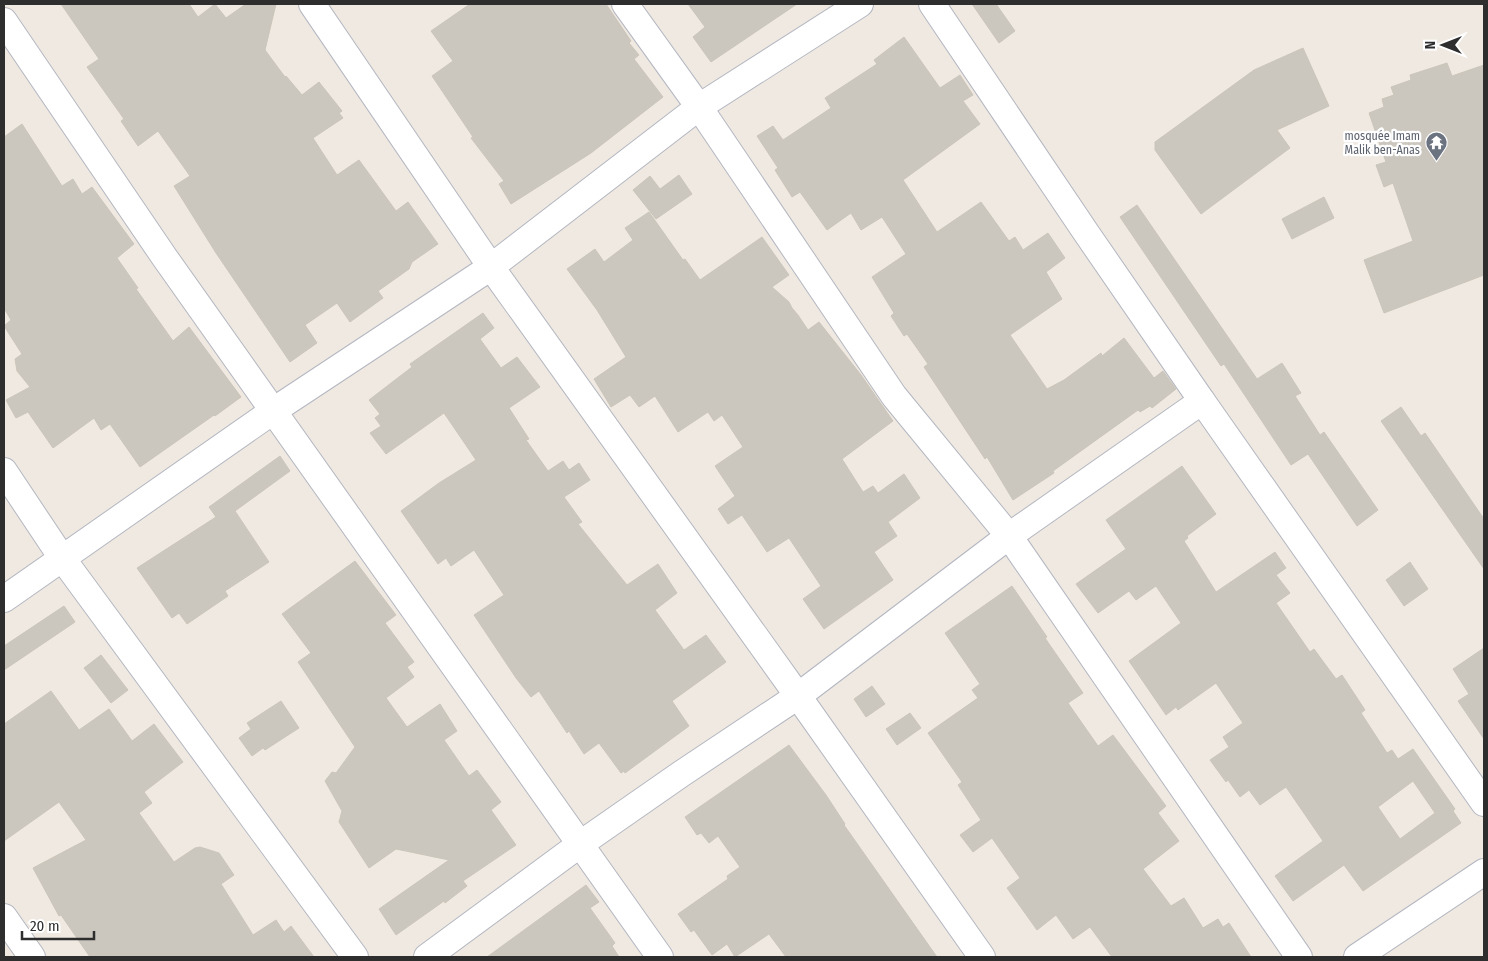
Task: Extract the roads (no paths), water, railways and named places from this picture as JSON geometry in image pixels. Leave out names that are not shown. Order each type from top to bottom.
[{"type":"street","points":[[312,4],[490,267],[798,696],[982,957]]},
{"type":"street","points":[[625,4],[699,107],[894,396],[1008,536],[1298,957]]},
{"type":"street","points":[[4,599],[273,411],[490,267],[699,107],[860,4]]},
{"type":"street","points":[[932,4],[1202,400],[1484,803]]},
{"type":"street","points":[[4,21],[165,258],[660,957]]},
{"type":"street","points":[[427,957],[680,774],[798,696],[1008,536],[1202,400]]},
{"type":"street","points":[[4,471],[62,558],[355,957]]},
{"type":"street","points":[[1356,957],[1484,872]]},
{"type":"street","points":[[4,917],[32,957]]},
{"type":"place","name":"mosquée Imam Malik ben-Anas","points":[[1436,162]]}]
